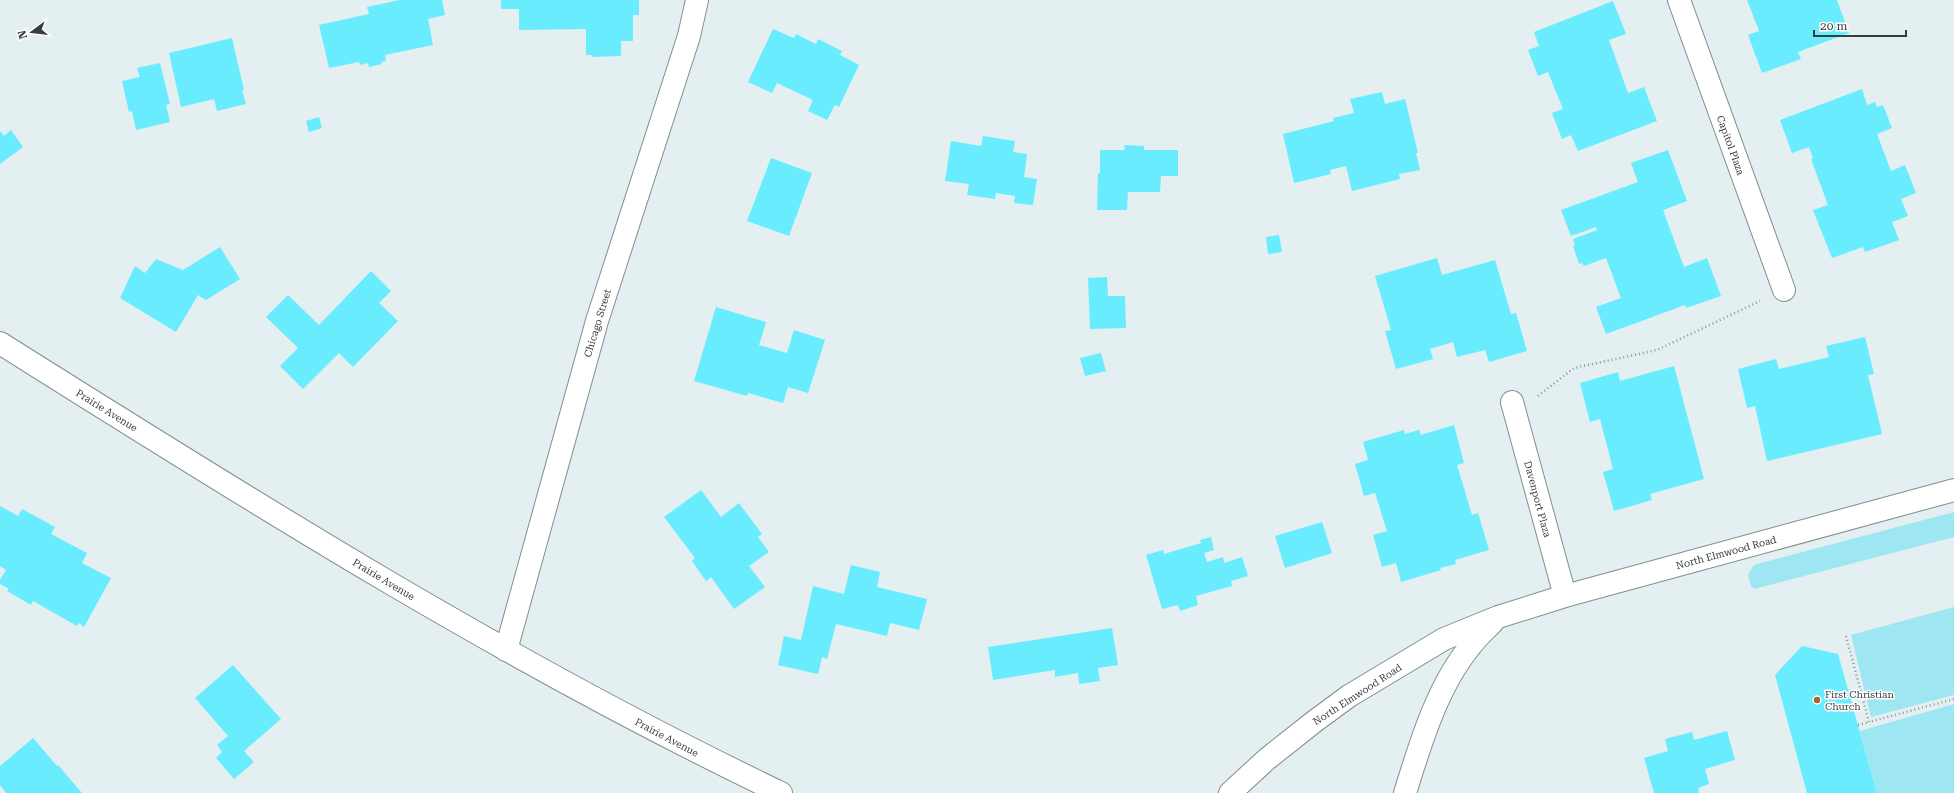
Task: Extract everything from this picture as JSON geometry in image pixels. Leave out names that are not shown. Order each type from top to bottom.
[{"type":"street","name":"Chicago Street","points":[[506,650],[594,328],[689,36],[698,0]]},
{"type":"street","name":"Capitol Plaza","points":[[1679,0],[1784,290]]},
{"type":"street","name":"Prairie Avenue","points":[[0,343],[177,455],[428,606],[685,747],[780,793]]},
{"type":"street","name":"Davenport Plaza","points":[[1514,408],[1565,596]]},
{"type":"street","name":"North Elmwood Road","points":[[1230,793],[1267,759],[1314,721],[1349,696],[1444,639],[1498,617],[1565,596],[1954,490]]},
{"type":"street","name":"North Elmwood Road","points":[[1405,793],[1429,723],[1448,680],[1468,648],[1498,617]]},
{"type":"path","points":[[1514,408],[1574,368],[1657,350],[1784,290]]},
{"type":"path","points":[[1846,636],[1869,722]]},
{"type":"path","points":[[1858,725],[1954,699]]},
{"type":"shaded area","points":[[1954,512],[1954,537],[1754,589],[1751,586],[1748,575],[1753,566],[1757,564]]},
{"type":"shaded area","points":[[1954,607],[1954,695],[1871,717],[1851,635]]},
{"type":"shaded area","points":[[1954,704],[1954,793],[1877,793],[1860,731]]},
{"type":"building","points":[[400,0],[442,0],[445,15],[428,19],[433,45],[385,55],[386,61],[381,62],[382,64],[369,67],[368,63],[360,65],[359,62],[329,68],[319,25],[369,14],[367,7]]},
{"type":"building","points":[[501,0],[639,0],[639,15],[633,15],[633,41],[621,41],[621,56],[592,57],[592,55],[586,55],[586,29],[519,30],[519,9],[501,9]]},
{"type":"building","points":[[1747,0],[1837,0],[1849,33],[1798,52],[1801,59],[1762,73],[1748,35],[1759,31]]},
{"type":"building","points":[[1613,1],[1626,34],[1609,40],[1628,93],[1644,87],[1657,121],[1578,151],[1571,135],[1562,139],[1552,113],[1563,109],[1548,72],[1538,76],[1528,50],[1539,46],[1534,32]]},
{"type":"building","points":[[773,29],[794,38],[796,34],[816,44],[818,39],[842,51],[840,55],[859,65],[839,107],[835,105],[827,120],[808,111],[813,100],[777,83],[772,93],[748,82]]},
{"type":"building","points":[[232,38],[246,104],[217,111],[214,99],[181,107],[169,53]]},
{"type":"building","points":[[160,63],[170,104],[166,105],[170,122],[136,130],[132,111],[129,112],[122,81],[140,77],[137,68]]},
{"type":"building","points":[[1862,89],[1867,105],[1875,102],[1877,107],[1883,105],[1892,128],[1877,134],[1891,171],[1905,165],[1916,193],[1901,199],[1908,216],[1892,222],[1899,240],[1865,252],[1863,247],[1832,258],[1813,210],[1828,205],[1811,159],[1813,158],[1809,147],[1792,153],[1780,120]]},
{"type":"building","points":[[1382,92],[1385,104],[1405,99],[1418,153],[1416,153],[1420,170],[1399,174],[1400,179],[1352,191],[1346,166],[1330,170],[1331,174],[1294,183],[1283,134],[1334,121],[1333,118],[1354,113],[1350,99]]},
{"type":"building","points":[[319,117],[322,128],[309,132],[306,121]]},
{"type":"building","points":[[11,130],[23,147],[0,164],[0,131],[4,136]]},
{"type":"building","points":[[983,136],[1015,141],[1013,152],[1027,154],[1024,177],[1037,179],[1033,205],[1014,203],[1015,196],[996,193],[995,199],[967,195],[969,184],[945,181],[951,141],[981,146]]},
{"type":"building","points":[[1124,145],[1144,146],[1144,150],[1178,150],[1178,176],[1161,176],[1160,192],[1128,192],[1127,210],[1097,210],[1100,150],[1125,150]]},
{"type":"building","points":[[1668,150],[1687,201],[1663,210],[1684,267],[1707,258],[1721,296],[1686,308],[1685,305],[1606,334],[1596,307],[1621,298],[1606,258],[1584,266],[1582,263],[1579,264],[1573,246],[1575,245],[1573,239],[1597,230],[1596,227],[1571,236],[1561,210],[1638,182],[1631,163]]},
{"type":"building","points":[[771,158],[812,173],[789,236],[747,221]]},
{"type":"building","points":[[1279,235],[1282,252],[1268,254],[1266,237]]},
{"type":"building","points":[[220,247],[240,279],[206,300],[198,295],[176,332],[120,298],[135,266],[145,273],[156,259],[183,270]]},
{"type":"building","points":[[1437,258],[1442,275],[1495,260],[1511,314],[1516,313],[1527,351],[1489,362],[1485,350],[1457,357],[1453,342],[1430,349],[1433,359],[1396,369],[1385,331],[1391,330],[1375,276]]},
{"type":"building","points":[[371,271],[391,291],[379,303],[398,321],[353,367],[339,353],[303,389],[280,366],[298,348],[266,317],[288,295],[319,325]]},
{"type":"building","points":[[1107,277],[1108,296],[1125,296],[1126,328],[1090,329],[1088,278]]},
{"type":"building","points":[[716,307],[766,322],[759,345],[787,353],[794,330],[825,340],[808,393],[788,387],[783,403],[748,393],[747,396],[694,381]]},
{"type":"building","points":[[1865,337],[1874,374],[1868,375],[1882,434],[1767,461],[1755,406],[1747,408],[1738,369],[1776,359],[1779,369],[1829,357],[1826,346]]},
{"type":"building","points":[[1101,353],[1106,371],[1085,376],[1080,358]]},
{"type":"building","points":[[1674,366],[1704,479],[1650,494],[1652,500],[1614,511],[1603,472],[1613,469],[1600,419],[1590,422],[1580,383],[1618,372],[1620,381]]},
{"type":"building","points":[[1454,425],[1464,463],[1457,465],[1472,515],[1478,513],[1489,550],[1455,560],[1456,564],[1440,568],[1441,570],[1401,582],[1396,563],[1382,567],[1373,535],[1387,531],[1375,493],[1364,496],[1355,464],[1368,460],[1363,442],[1404,430],[1405,434],[1419,430],[1421,435]]},
{"type":"building","points":[[701,490],[721,517],[739,503],[762,534],[758,537],[769,552],[749,566],[765,587],[734,609],[711,577],[706,581],[692,561],[695,558],[664,517]]},
{"type":"building","points":[[0,506],[18,516],[22,509],[55,527],[51,534],[87,553],[82,563],[111,578],[84,627],[79,623],[77,626],[33,601],[31,605],[7,591],[9,589],[0,584],[0,580],[6,570],[0,566]]},
{"type":"building","points":[[1322,522],[1332,553],[1285,568],[1275,536]]},
{"type":"building","points":[[1211,537],[1214,550],[1204,553],[1207,562],[1223,557],[1224,563],[1242,557],[1248,576],[1231,581],[1232,586],[1196,596],[1198,605],[1180,611],[1178,605],[1162,609],[1146,555],[1163,550],[1164,554],[1201,543],[1200,540]]},
{"type":"building","points":[[851,565],[880,572],[877,587],[927,599],[919,630],[890,623],[887,636],[836,624],[827,659],[822,657],[818,674],[778,665],[784,636],[801,640],[813,586],[844,594]]},
{"type":"building","points":[[1112,628],[1118,665],[1098,668],[1100,681],[1079,684],[1078,673],[1055,677],[1055,670],[993,680],[988,647]]},
{"type":"building","name":"First Christian Church","points":[[1802,646],[1838,654],[1877,793],[1807,793],[1775,675]]},
{"type":"building","points":[[233,665],[281,719],[244,751],[254,762],[234,779],[216,758],[222,752],[217,745],[228,736],[195,698]]},
{"type":"building","points":[[1727,731],[1735,760],[1705,769],[1709,784],[1698,788],[1699,793],[1654,793],[1644,758],[1668,751],[1665,739],[1692,732],[1694,740]]},
{"type":"building","points":[[33,738],[82,793],[6,793],[0,785],[0,766]]},
{"type":"place","name":"First Christian Church","points":[[1817,700]]}]
